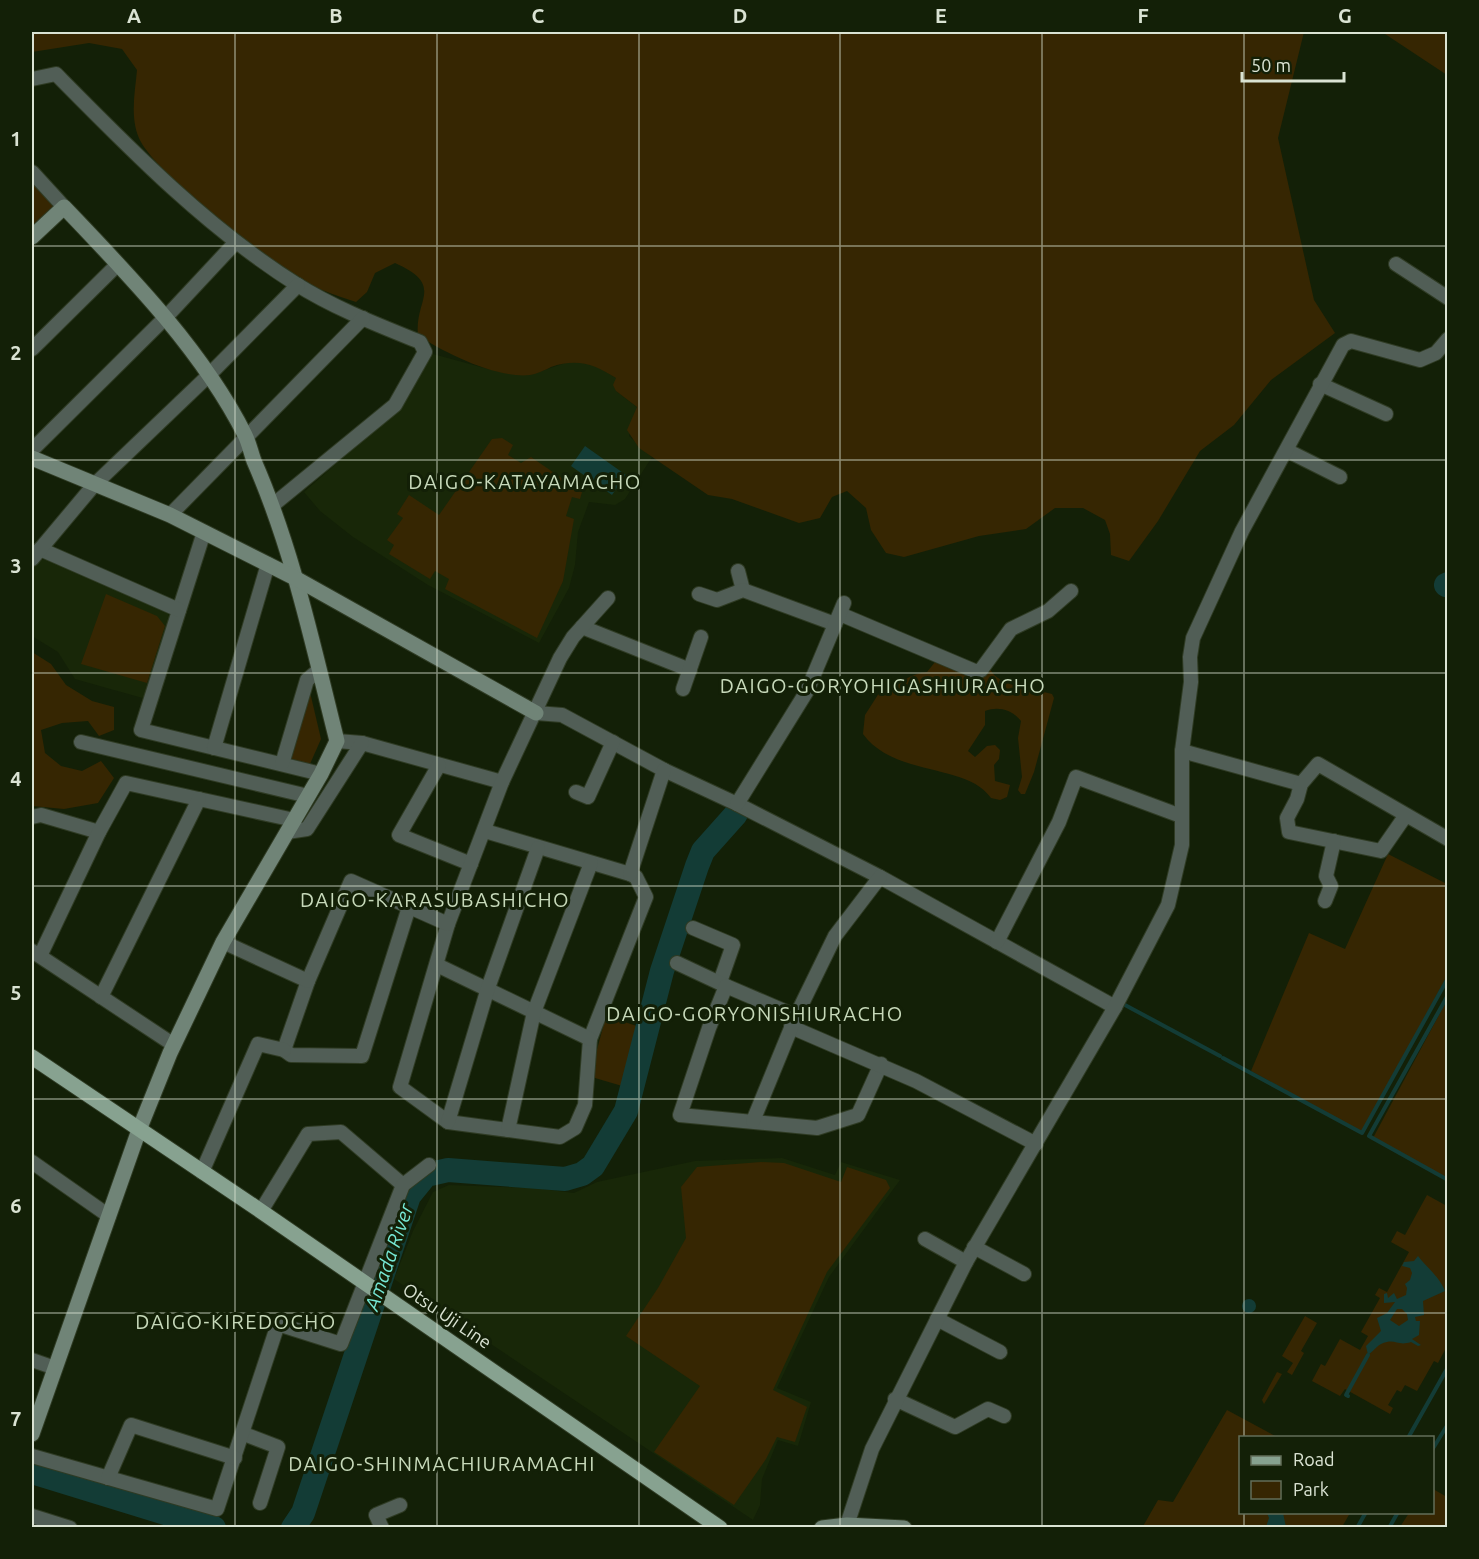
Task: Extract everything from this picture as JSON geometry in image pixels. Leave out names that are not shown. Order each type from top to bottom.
[{"type":"main road","name":"Otsu Uji Line","points":[[32,1057],[261,1211],[720,1527]]},
{"type":"street","points":[[32,78],[56,74],[130,149],[236,242],[298,285],[363,318],[420,342],[425,352],[395,405],[273,505]]},
{"type":"street","points":[[32,172],[166,317],[208,376],[246,436],[273,505],[295,578],[337,741],[321,774],[223,942],[174,1045],[139,1130],[32,1434]]},
{"type":"street","points":[[32,237],[64,207]]},
{"type":"street","points":[[32,450],[166,317],[236,242]]},
{"type":"street","points":[[32,349],[118,264]]},
{"type":"street","points":[[1396,264],[1448,298]]},
{"type":"street","points":[[179,610],[36,554],[94,484],[208,376],[298,285]]},
{"type":"street","points":[[170,514],[363,318]]},
{"type":"street","points":[[847,1525],[872,1449],[895,1399],[974,1247],[1115,1007],[1168,904],[1180,854],[1182,751],[1191,682],[1190,657],[1193,638],[1242,531],[1288,451],[1337,354],[1351,341],[1420,360],[1436,353],[1448,339]]},
{"type":"street","points":[[1320,384],[1386,414]]},
{"type":"street","points":[[1288,451],[1340,477]]},
{"type":"street","points":[[32,458],[170,514],[295,578],[536,713],[562,715],[664,770],[737,804],[880,877],[1115,1007]]},
{"type":"street","points":[[204,532],[141,730],[321,774]]},
{"type":"street","points":[[214,748],[268,564]]},
{"type":"street","points":[[738,571],[743,590]]},
{"type":"street","points":[[699,594],[717,600],[743,590],[840,614],[977,672],[1011,629],[1048,611],[1071,591]]},
{"type":"street","points":[[485,831],[630,874],[636,877],[646,897],[590,1039],[588,1094],[575,1128],[560,1137],[448,1122],[400,1087],[448,924],[502,782],[560,658],[582,627],[608,598]]},
{"type":"street","points":[[737,804],[807,691],[840,614]]},
{"type":"street","points":[[582,627],[690,670]]},
{"type":"street","points":[[683,689],[701,637]]},
{"type":"street","points":[[282,764],[307,680],[319,670]]},
{"type":"street","points":[[337,741],[362,743],[502,782]]},
{"type":"street","points":[[81,742],[308,796]]},
{"type":"street","points":[[576,792],[588,797],[613,742]]},
{"type":"street","points":[[174,1045],[36,953],[126,783],[199,799],[307,829],[362,743]]},
{"type":"street","points":[[1182,751],[1301,784]]},
{"type":"street","points":[[1406,815],[1381,851],[1289,832],[1287,818],[1298,799],[1301,784],[1318,764],[1448,839]]},
{"type":"street","points":[[439,765],[399,835],[471,864]]},
{"type":"street","points":[[630,874],[664,770]]},
{"type":"street","points":[[997,942],[1059,822],[1076,777],[1181,816]]},
{"type":"street","points":[[101,997],[199,799]]},
{"type":"street","points":[[32,818],[41,815],[99,832]]},
{"type":"street","points":[[1325,901],[1330,886],[1326,876],[1334,841]]},
{"type":"street","points":[[448,1122],[488,988],[538,848]]},
{"type":"street","points":[[508,1130],[534,1012],[591,863]]},
{"type":"street","points":[[753,1121],[793,1022],[835,936],[880,877]]},
{"type":"street","points":[[284,1050],[308,981],[351,881],[448,924]]},
{"type":"street","points":[[202,1172],[258,1044],[284,1050],[291,1055],[362,1056],[409,907]]},
{"type":"street","points":[[693,928],[733,945],[723,984],[680,1115],[817,1128],[858,1115],[881,1064]]},
{"type":"street","points":[[223,942],[308,981]]},
{"type":"street","points":[[677,963],[723,984],[793,1022],[881,1064],[1036,1144]]},
{"type":"street","points":[[437,965],[590,1039]]},
{"type":"street","points":[[261,1211],[308,1134],[340,1131],[402,1185]]},
{"type":"street","points":[[32,1456],[217,1509],[244,1434],[278,1324],[340,1344],[402,1185],[429,1165]]},
{"type":"street","points":[[33,1168],[109,1216]]},
{"type":"street","points":[[925,1239],[966,1262]]},
{"type":"street","points":[[974,1247],[1024,1274]]},
{"type":"street","points":[[937,1319],[1000,1352]]},
{"type":"street","points":[[32,1360],[55,1368]]},
{"type":"street","points":[[895,1399],[955,1426],[964,1424],[988,1409],[1004,1416]]},
{"type":"street","points":[[108,1478],[131,1425],[235,1458]]},
{"type":"street","points":[[244,1434],[278,1447],[260,1503]]},
{"type":"street","points":[[382,1527],[376,1515],[400,1505]]},
{"type":"street","points":[[32,1516],[70,1527]]},
{"type":"street","points":[[822,1527],[847,1525],[904,1527]]},
{"type":"shaded area","points":[[433,354],[488,369],[530,375],[571,361],[595,365],[616,378],[616,391],[637,407],[629,436],[652,457],[625,499],[615,505],[589,502],[578,532],[575,565],[569,588],[539,643],[428,585],[353,537],[320,511],[304,492],[402,406]]},
{"type":"shaded area","points":[[45,559],[167,611],[171,620],[146,699],[75,679],[58,652],[32,636],[32,567],[36,562]]},
{"type":"shaded area","points":[[782,1158],[835,1175],[841,1162],[900,1180],[829,1277],[777,1388],[811,1402],[798,1446],[778,1440],[762,1479],[760,1505],[753,1520],[394,1279],[413,1231],[433,1192],[449,1185],[535,1188],[574,1193],[597,1182],[695,1161]]},
{"type":"green space","points":[[32,32],[1304,32],[1278,138],[1314,300],[1335,333],[1271,380],[1234,425],[1200,451],[1158,521],[1129,561],[1111,555],[1110,534],[1105,520],[1083,508],[1055,508],[1026,529],[979,536],[904,557],[886,553],[871,530],[866,508],[847,491],[832,497],[820,518],[799,523],[732,499],[708,495],[639,448],[627,430],[637,407],[616,391],[613,385],[616,378],[600,369],[585,364],[569,363],[530,375],[503,373],[456,357],[429,342],[418,335],[424,286],[420,279],[410,271],[395,263],[375,273],[367,292],[356,302],[299,279],[210,212],[151,156],[141,142],[135,125],[137,70],[122,49],[89,43],[32,52]]},
{"type":"green space","points":[[1382,32],[1447,32],[1447,75]]},
{"type":"green space","points":[[32,177],[53,200],[53,211],[32,229]]},
{"type":"green space","points":[[502,438],[513,445],[508,455],[521,463],[531,457],[582,492],[580,499],[572,497],[566,516],[574,519],[563,581],[537,638],[445,589],[449,579],[435,571],[430,579],[389,554],[394,545],[387,540],[403,518],[397,514],[409,495],[439,515],[492,439]]},
{"type":"green space","points":[[106,594],[157,616],[165,626],[147,683],[81,664]]},
{"type":"green space","points":[[32,652],[51,664],[66,685],[92,701],[114,707],[114,730],[99,736],[88,721],[62,723],[41,730],[45,753],[61,766],[82,771],[101,761],[114,778],[98,803],[64,809],[32,806]]},
{"type":"green space","points":[[945,660],[990,669],[994,675],[1008,683],[1052,694],[1054,698],[1034,772],[1025,794],[1021,794],[1018,790],[1022,777],[1018,738],[1021,721],[1014,714],[1005,710],[985,711],[985,725],[968,751],[975,757],[987,746],[995,745],[1000,750],[999,759],[994,765],[995,781],[1010,785],[1007,797],[1000,800],[991,798],[980,787],[965,779],[893,757],[876,748],[863,734],[865,715],[881,690],[927,672],[935,662]]},
{"type":"green space","points":[[309,688],[321,739],[310,764],[292,759],[290,755]]},
{"type":"green space","points":[[1388,854],[1447,884],[1447,976],[1362,1132],[1251,1071],[1309,933],[1345,949]]},
{"type":"green space","points":[[1447,1000],[1447,1179],[1373,1138]]},
{"type":"green space","points":[[606,1016],[640,1027],[629,1088],[595,1078],[595,1057]]},
{"type":"green space","points":[[761,1162],[784,1163],[841,1182],[847,1167],[886,1180],[890,1188],[827,1272],[773,1390],[807,1407],[795,1442],[777,1437],[766,1459],[734,1505],[654,1452],[700,1386],[626,1336],[658,1288],[686,1238],[681,1187],[697,1167]]},
{"type":"green space","points":[[1427,1195],[1447,1206],[1447,1346],[1438,1363],[1434,1361],[1417,1391],[1405,1385],[1401,1392],[1397,1390],[1388,1405],[1393,1408],[1390,1414],[1345,1389],[1340,1396],[1312,1381],[1321,1364],[1325,1366],[1340,1339],[1360,1350],[1368,1336],[1361,1332],[1380,1298],[1375,1295],[1379,1288],[1387,1292],[1409,1252],[1391,1242],[1397,1231],[1405,1235]]},
{"type":"green space","points":[[1305,1316],[1317,1323],[1301,1351],[1304,1353],[1292,1375],[1287,1372],[1293,1363],[1282,1356]]},
{"type":"green space","points":[[1277,1372],[1282,1374],[1264,1404],[1262,1400]]},
{"type":"green space","points":[[1227,1410],[1275,1436],[1239,1436],[1239,1514],[1349,1514],[1342,1527],[1142,1528],[1158,1500],[1173,1502]]},
{"type":"green space","points":[[1434,1490],[1447,1497],[1447,1527],[1400,1527],[1408,1514],[1434,1514]]},
{"type":"water","points":[[585,446],[626,475],[612,495],[571,466]]},
{"type":"water","points":[[1418,1256],[1436,1276],[1445,1291],[1423,1301],[1424,1315],[1415,1317],[1416,1321],[1420,1321],[1419,1335],[1412,1339],[1421,1345],[1418,1346],[1411,1342],[1387,1342],[1379,1345],[1368,1355],[1366,1346],[1381,1331],[1377,1318],[1387,1313],[1395,1302],[1384,1303],[1384,1294],[1387,1293],[1388,1298],[1394,1293],[1397,1299],[1406,1295],[1405,1284],[1410,1280],[1412,1273],[1410,1268],[1402,1266],[1404,1262],[1414,1261]],"holes":[[[1397,1309],[1402,1309],[1407,1314],[1408,1320],[1399,1326],[1390,1320]]]},
{"type":"water","points":[[1246,1299],[1252,1299],[1256,1306],[1252,1313],[1246,1313],[1242,1309],[1242,1303]]},
{"type":"water","points":[[1267,1514],[1283,1514],[1286,1527],[1266,1527],[1269,1518]]},
{"type":"waterway","name":"Amada River","points":[[293,1528],[303,1513],[409,1196],[426,1175],[448,1170],[565,1179],[582,1174],[593,1166],[626,1111],[662,971],[703,851],[736,814]]},
{"type":"waterway","points":[[1223,1058],[1362,1133],[1448,978]]},
{"type":"waterway","points":[[1448,995],[1369,1136],[1448,1180]]},
{"type":"waterway","points":[[1125,1005],[1220,1056]]},
{"type":"waterway","points":[[1348,1396],[1346,1395],[1368,1355]]},
{"type":"waterway","points":[[1409,1436],[1448,1367]]},
{"type":"waterway","points":[[1434,1447],[1448,1424]]},
{"type":"waterway","name":"Amada River","points":[[32,1472],[214,1528]]},
{"type":"waterway","points":[[1357,1528],[1365,1514]]},
{"type":"waterway","points":[[1389,1528],[1397,1514]]},
{"type":"district","name":"DAIGO-KATAYAMACHO","points":[[525,482]]},
{"type":"district","name":"DAIGO-GORYOHIGASHIURACHO","points":[[883,686]]},
{"type":"district","name":"DAIGO-KARASUBASHICHO","points":[[435,900]]},
{"type":"district","name":"DAIGO-GORYONISHIURACHO","points":[[755,1014]]},
{"type":"district","name":"DAIGO-KIREDOCHO","points":[[236,1322]]},
{"type":"district","name":"DAIGO-SHINMACHIURAMACHI","points":[[442,1464]]}]
